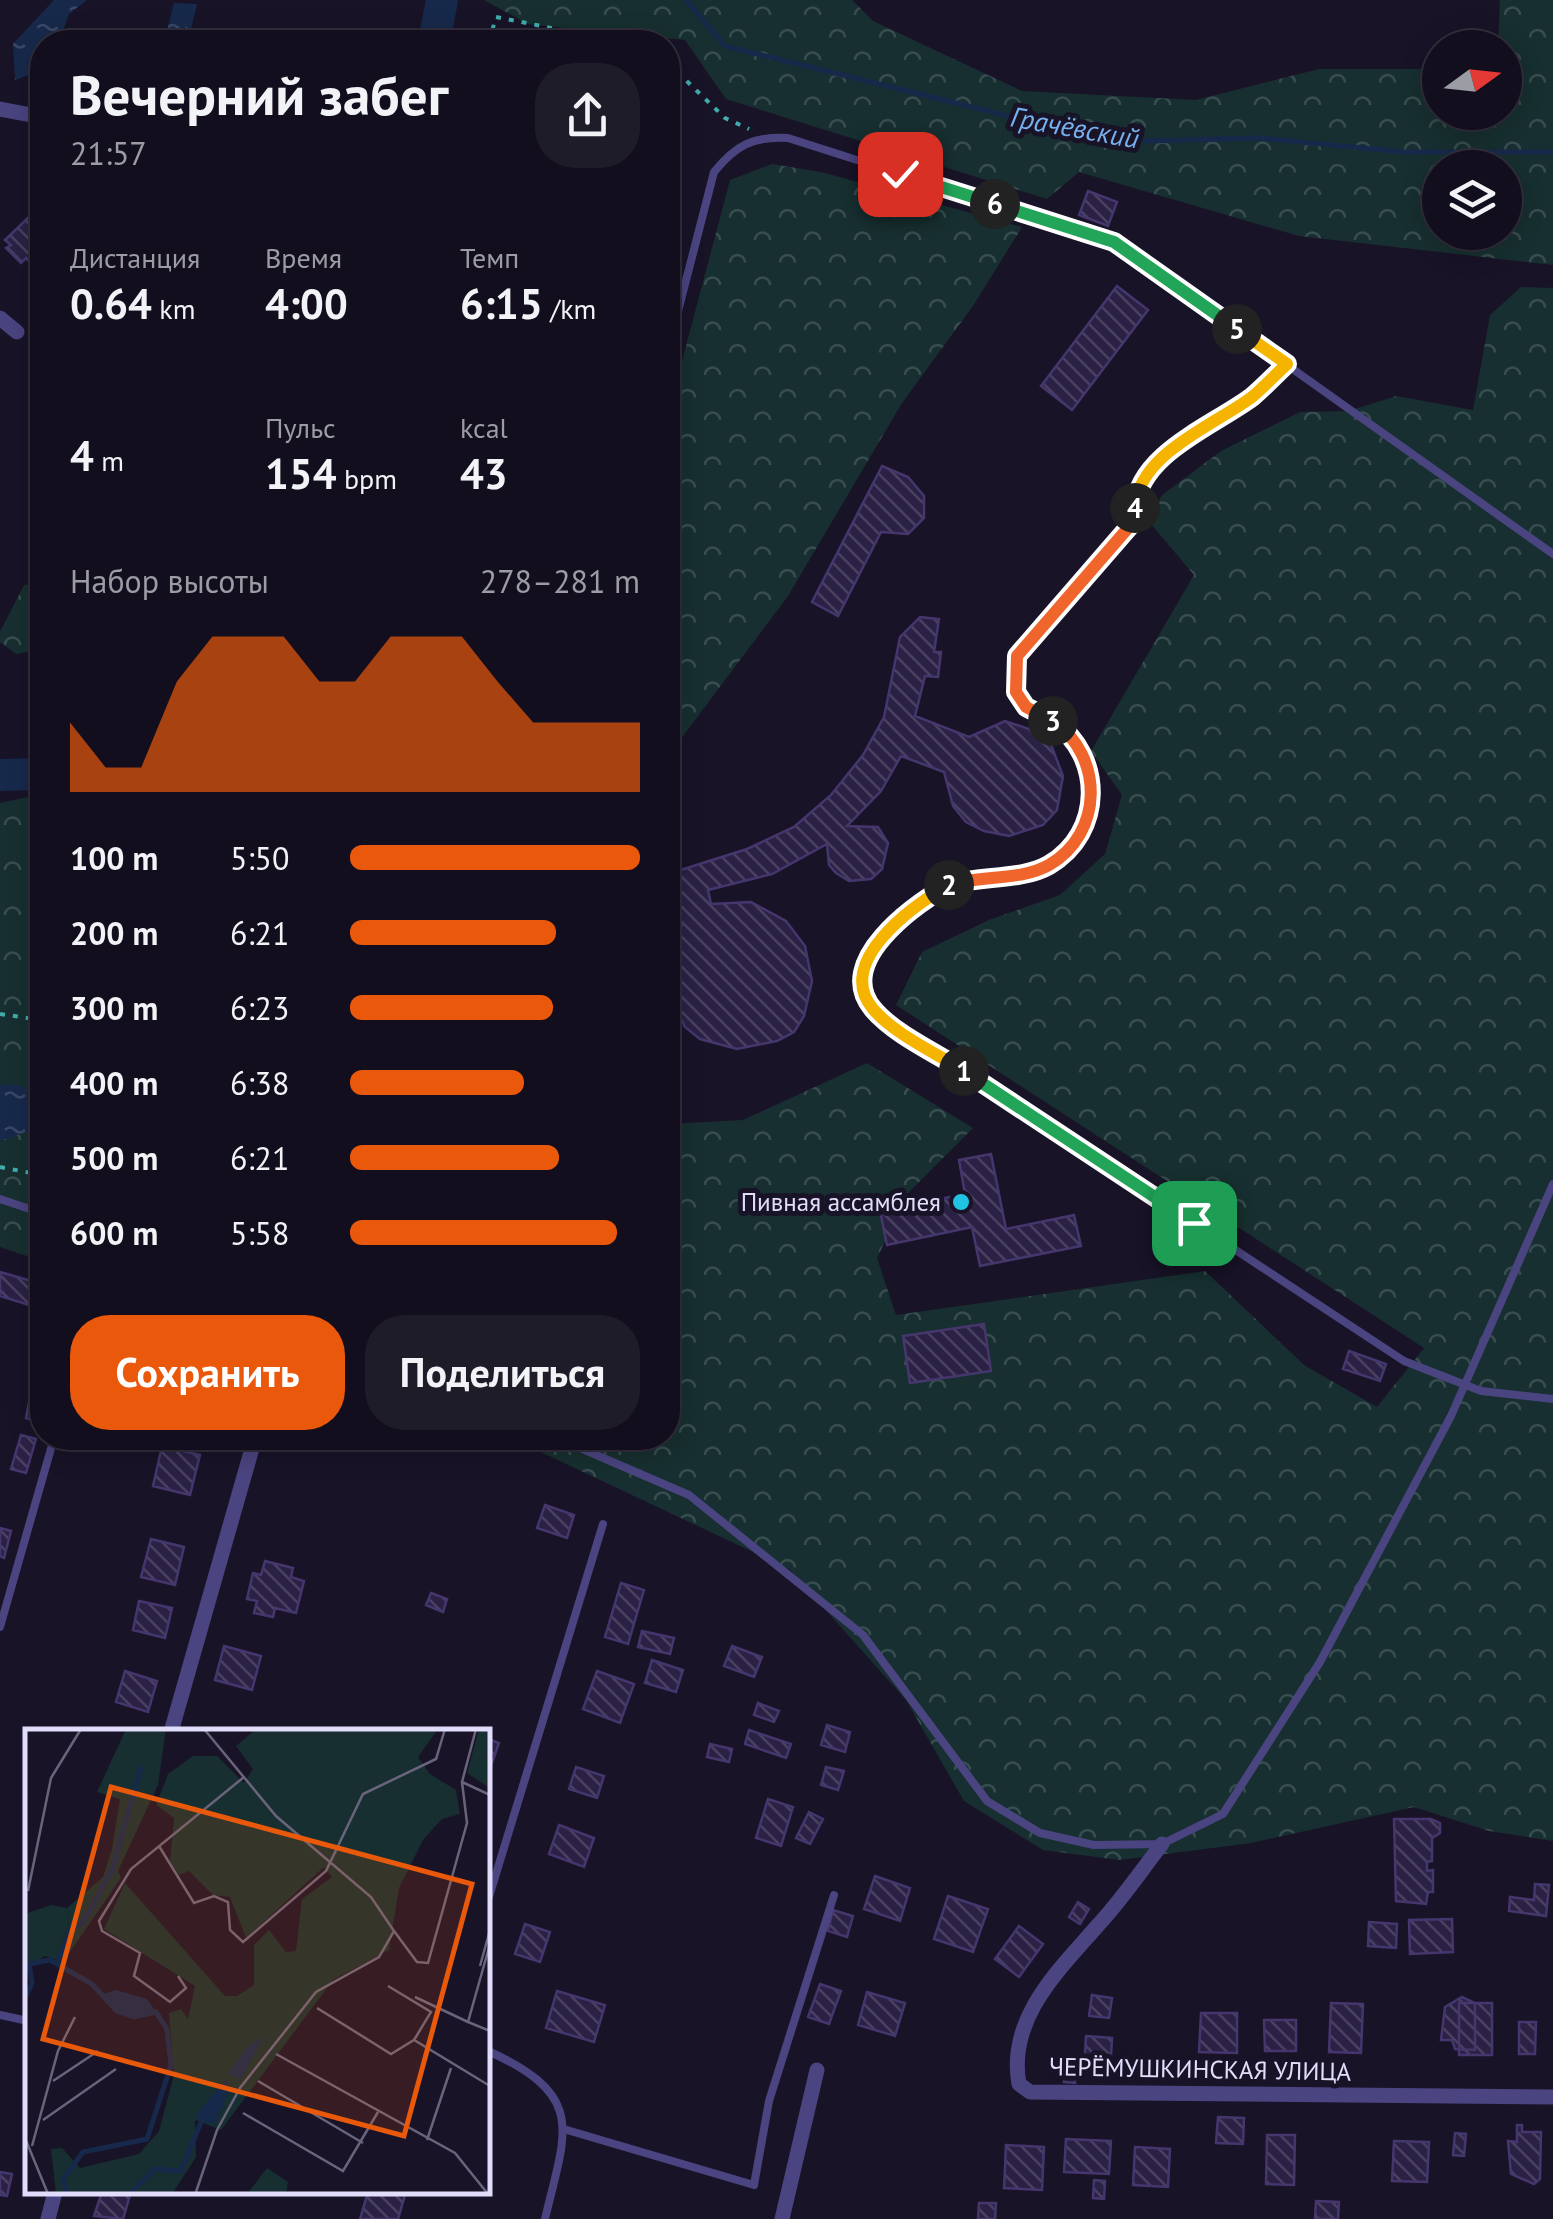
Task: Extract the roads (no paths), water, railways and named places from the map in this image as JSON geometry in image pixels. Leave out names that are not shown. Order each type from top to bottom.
[{"type":"street","points":[[0,109],[30,115]]},
{"type":"street","points":[[0,318],[17,332]]},
{"type":"street","points":[[173,1729],[251,1450]]},
{"type":"street","name":"ЧЕРЁМУШКИНСКАЯ УЛИЦА","points":[[1162,1844],[1098,1926],[1067,1955],[1021,2028],[1016,2066],[1019,2084],[1030,2092],[1553,2097]]},
{"type":"street","points":[[782,2219],[818,2070]]},
{"type":"street","points":[[48,2219],[54,2194]]},
{"type":"lane","points":[[680,304],[714,172],[731,151],[767,137],[788,138],[1114,242],[1553,554]]},
{"type":"lane","points":[[1287,364],[1254,395],[1163,457],[1136,490],[1135,520],[1017,656],[1016,692],[1026,707],[1074,737],[1085,758],[1091,802],[1074,846],[1047,866],[950,884],[913,906],[882,936],[861,979],[864,998],[876,1013],[1381,1347],[1464,1385],[1553,1400]]},
{"type":"lane","points":[[584,1450],[689,1496],[862,1636],[986,1801],[1040,1832],[1094,1845],[1162,1844],[1223,1814],[1320,1662],[1464,1385],[1553,1184]]},
{"type":"lane","points":[[0,1199],[30,1209]]},
{"type":"lane","points":[[0,1627],[51,1450]]},
{"type":"lane","points":[[490,1893],[603,1524]]},
{"type":"lane","points":[[567,2130],[754,2185],[769,2101],[834,1895]]},
{"type":"lane","points":[[0,2015],[25,2020]]},
{"type":"lane","points":[[490,2052],[521,2066],[556,2100],[567,2130],[546,2219]]},
{"type":"water","points":[[54,0],[87,0],[69,14],[63,30],[30,30],[30,74],[15,80],[13,44]]},
{"type":"water","points":[[174,3],[197,4],[191,30],[167,30]]},
{"type":"water","points":[[0,1085],[20,1085],[30,1091],[30,1131],[0,1141]]},
{"type":"waterway","points":[[436,30],[442,0]]},
{"type":"waterway","name":"Грачёвский","points":[[686,0],[725,46],[1081,134],[1146,141],[1260,138],[1404,152],[1553,152]]},
{"type":"waterway","points":[[0,775],[30,774]]},
{"type":"place","name":"Пивная ассамблея","points":[[961,1202]]}]
